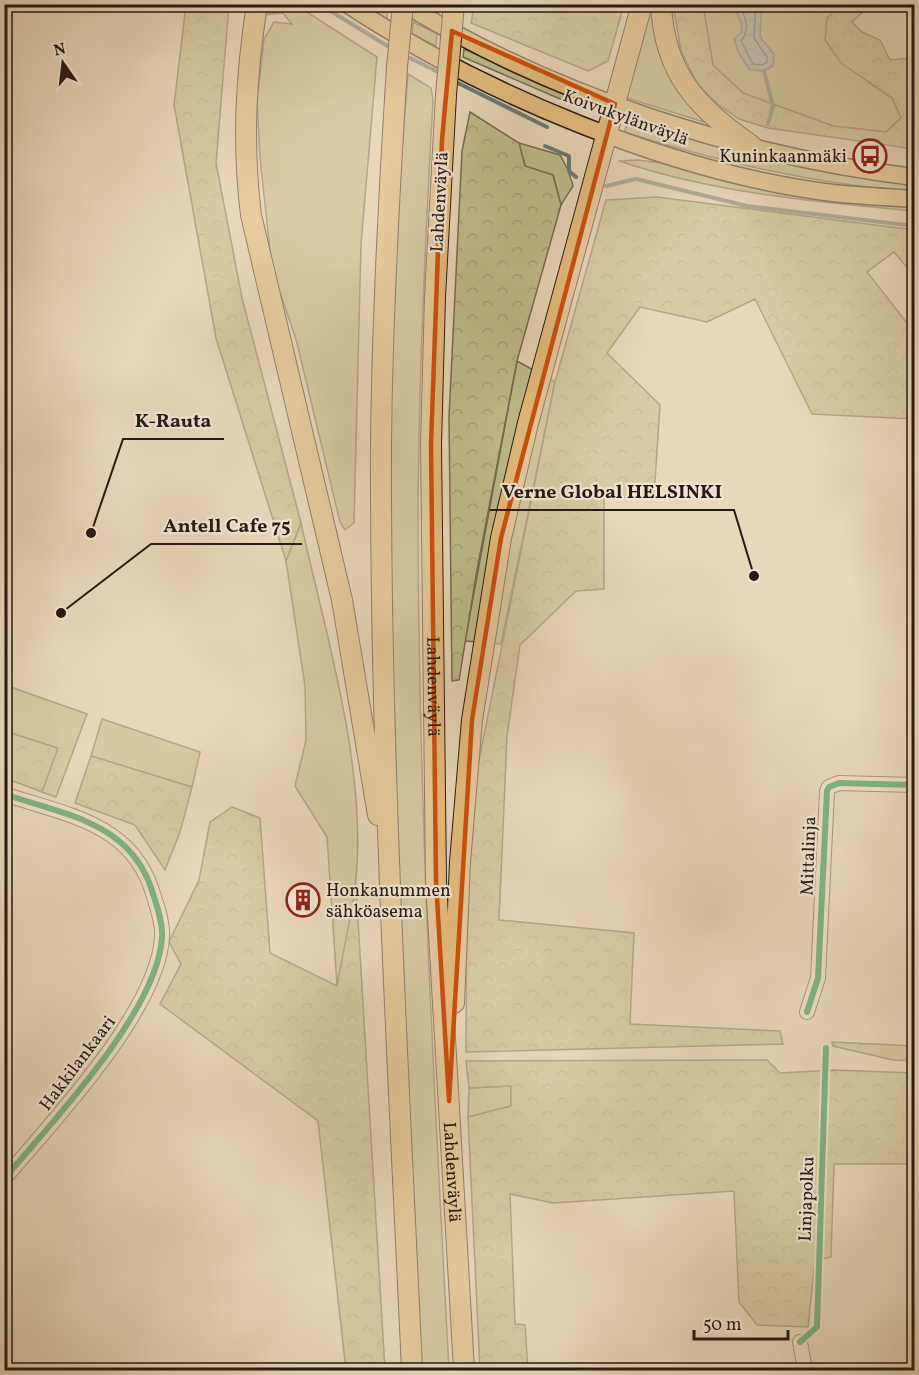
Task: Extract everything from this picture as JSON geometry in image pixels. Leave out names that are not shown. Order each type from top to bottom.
[{"type":"highway","points":[[257,4],[245,92],[245,168],[251,214],[342,600],[390,884]]},
{"type":"highway","points":[[404,4],[397,67],[384,296],[381,448],[390,884],[412,1371]]},
{"type":"highway","name":"Lahdenväylä","points":[[454,4],[446,95],[435,297],[431,455],[436,881],[464,1371]]},
{"type":"highway","points":[[449,1101],[460,862],[472,720],[498,561],[528,423],[642,4]]},
{"type":"highway","points":[[661,4],[665,39],[672,62],[690,93],[718,123],[751,145]]},
{"type":"main road","name":"Koivukylänväylä","points":[[347,4],[423,51],[495,87],[608,134],[678,157],[766,180],[832,193],[915,199]]},
{"type":"main road","name":"Koivukylänväylä","points":[[404,4],[521,66],[615,104],[751,145],[861,169],[915,177]]},
{"type":"street","name":"Mittalinja","points":[[807,1012],[818,978],[827,791],[829,787],[838,783],[915,785]]},
{"type":"street","name":"Hakkilankaari","points":[[4,794],[81,819],[109,833],[126,846],[140,863],[151,886],[162,936],[150,982],[117,1039],[4,1179]]},
{"type":"street","points":[[800,1342],[805,1371]]},
{"type":"highlighted area","points":[[452,31],[615,104],[501,538],[472,720],[449,1101],[436,881],[431,444],[442,140]]},
{"type":"green space","points":[[474,4],[624,5],[608,61],[588,71],[471,23]]},
{"type":"green space","points":[[186,5],[229,5],[216,163],[242,298],[301,523],[286,561],[216,338],[174,105]]},
{"type":"green space","points":[[266,5],[296,5],[377,57],[361,244],[354,523],[345,530],[340,522],[296,339],[272,269],[260,158],[257,102],[264,39],[274,22],[292,24],[283,13],[264,15]]},
{"type":"green space","points":[[362,5],[379,5],[387,10],[387,19]]},
{"type":"green space","points":[[649,5],[653,5],[696,111],[704,122],[624,97]]},
{"type":"green space","points":[[673,5],[703,5],[713,65],[743,93],[833,126],[886,132],[901,118],[892,98],[841,63],[825,40],[827,18],[841,5],[870,5],[852,22],[862,32],[880,40],[890,60],[911,58],[914,62],[914,149],[768,128],[739,119],[715,102],[698,85],[681,51]]},
{"type":"green space","points":[[703,5],[841,5],[827,18],[868,82],[892,98],[901,118],[886,132],[833,126],[743,93],[713,65]]},
{"type":"green space","points":[[413,22],[437,34],[436,46],[412,34]]},
{"type":"green space","points":[[464,49],[577,99],[574,105],[463,57]]},
{"type":"green space","points":[[408,74],[431,88],[433,100],[419,420],[419,633],[428,949],[449,1370],[421,1370],[394,820],[390,545],[391,407],[397,220]]},
{"type":"green space","points":[[470,112],[519,143],[525,166],[553,175],[561,205],[517,361],[477,570],[459,680],[452,681],[449,417],[462,151]]},
{"type":"green space","points":[[630,118],[914,185],[914,192],[803,177],[697,153],[624,132]]},
{"type":"green space","points":[[519,143],[560,155],[573,186],[561,205],[553,175],[525,166]]},
{"type":"green space","points":[[638,160],[661,163],[765,190],[914,203],[914,211],[803,200],[728,189],[619,161]]},
{"type":"green space","points":[[657,197],[914,230],[914,276],[894,252],[867,272],[914,332],[914,419],[812,414],[755,299],[707,322],[640,307],[607,353],[660,405],[654,497],[604,498],[604,589],[576,591],[520,645],[507,736],[499,920],[634,933],[630,1024],[780,1031],[783,1044],[466,1052],[467,873],[477,770],[555,382],[606,200]]},
{"type":"green space","points":[[517,361],[555,382],[501,644],[465,641]]},
{"type":"green space","points":[[301,523],[343,705],[356,798],[358,844],[355,888],[337,986],[327,837],[295,786],[306,740],[305,686],[286,561]]},
{"type":"green space","points":[[5,685],[87,714],[56,797],[42,792],[57,748],[5,731]]},
{"type":"green space","points":[[102,719],[200,752],[192,787],[91,756]]},
{"type":"green space","points":[[4,731],[58,748],[42,792],[5,778]]},
{"type":"green space","points":[[91,756],[192,787],[180,832],[165,870],[135,825],[75,803]]},
{"type":"green space","points":[[232,807],[260,818],[270,953],[337,986],[356,887],[385,1370],[346,1370],[318,1121],[160,1004],[181,964],[169,942],[199,880],[210,822]]},
{"type":"green space","points":[[832,1042],[914,1046],[914,1061],[893,1060],[833,1046]]},
{"type":"green space","points":[[767,1060],[780,1073],[834,1070],[914,1073],[914,1164],[834,1164],[831,1257],[815,1261],[808,1327],[757,1325],[739,1302],[734,1191],[553,1203],[510,1194],[515,1324],[525,1325],[528,1370],[480,1370],[468,1117],[511,1106],[511,1086],[469,1088],[466,1061]]},
{"type":"green space","points":[[511,1086],[511,1106],[468,1117],[469,1088]]},
{"type":"water","points":[[733,5],[762,5],[760,37],[774,54],[773,66],[764,71],[750,70],[739,54],[734,39],[742,32],[741,22]]},
{"type":"waterway","points":[[269,13],[273,13],[284,4]]},
{"type":"waterway","points":[[319,4],[394,50]]},
{"type":"waterway","points":[[406,56],[442,74]]},
{"type":"waterway","points":[[764,71],[773,106],[768,124]]},
{"type":"waterway","points":[[454,81],[547,127]]},
{"type":"waterway","points":[[545,146],[569,156],[569,171],[576,177]]},
{"type":"waterway","points":[[606,186],[636,179],[747,206],[914,226]]},
{"type":"cycle path","points":[[807,1012],[818,978],[827,791],[829,787],[839,783],[914,785]]},
{"type":"cycle path","points":[[4,794],[86,821],[119,841],[132,854],[147,878],[159,912],[162,932],[156,966],[142,998],[123,1031],[74,1097],[4,1179]]},
{"type":"cycle path","name":"Linjapolku","points":[[800,1342],[817,1327],[826,1048]]},
{"type":"place","name":"Kuninkaanmäki","points":[[870,156]]},
{"type":"place","name":"K-Rauta","points":[[91,533]]},
{"type":"place","name":"Verne Global HELSINKI","points":[[754,576]]},
{"type":"place","name":"Antell Cafe 75","points":[[61,613]]},
{"type":"place","name":"Honkanummen sähköasema","points":[[303,900]]}]
